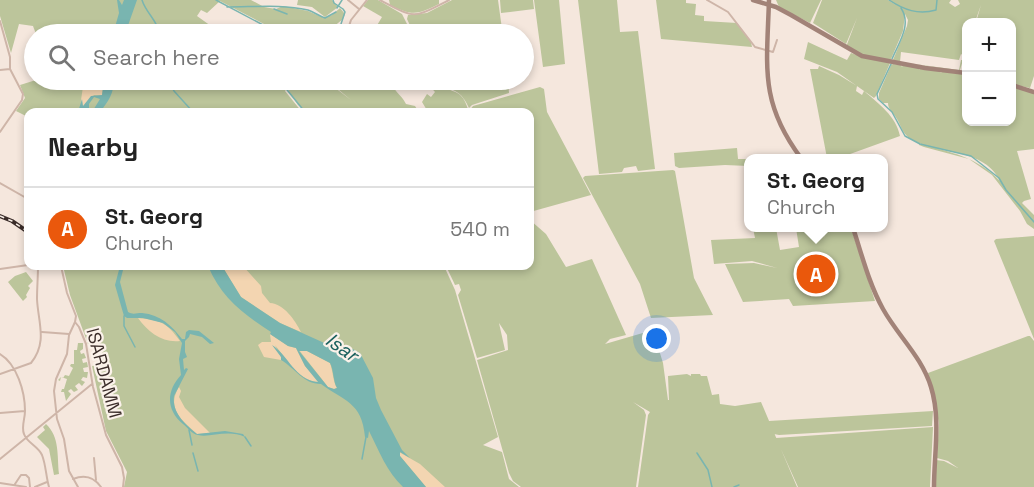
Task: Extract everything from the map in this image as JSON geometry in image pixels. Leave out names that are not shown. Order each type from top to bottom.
[{"type":"main road","points":[[753,0],[769,3],[862,56],[962,73]]},
{"type":"main road","points":[[769,3],[767,76],[774,109],[784,133],[798,154]]},
{"type":"main road","points":[[1016,87],[1034,92]]},
{"type":"main road","points":[[854,232],[878,299],[894,326],[920,361],[931,386],[936,414],[934,487]]},
{"type":"street","points":[[348,0],[358,9]]},
{"type":"street","points":[[350,24],[358,9],[367,0]]},
{"type":"street","points":[[380,0],[401,13],[412,15],[428,12],[449,0]]},
{"type":"street","points":[[707,0],[728,12],[755,47],[773,52],[777,40]]},
{"type":"street","points":[[0,21],[10,57],[10,69],[23,97],[0,132]]},
{"type":"street","points":[[0,70],[10,69]]},
{"type":"street","points":[[0,183],[24,197]]},
{"type":"street","points":[[0,269],[24,266]]},
{"type":"street","points":[[0,374],[15,370],[34,360],[39,349],[42,332],[37,301],[38,270]]},
{"type":"street","name":"ISARDAMM","points":[[62,270],[67,293],[76,316],[75,321],[86,344],[106,435],[122,467],[123,487]]},
{"type":"street","points":[[75,321],[69,334],[65,360],[55,383],[57,419],[64,439],[69,471],[78,487]]},
{"type":"street","points":[[42,332],[69,334]]},
{"type":"street","points":[[0,354],[10,360],[21,386],[25,411],[23,428],[25,437],[35,444],[42,455],[49,487]]},
{"type":"street","points":[[0,458],[93,384]]},
{"type":"street","points":[[0,413],[25,411]]},
{"type":"street","points":[[94,458],[96,480],[101,487]]},
{"type":"street","points":[[15,484],[21,475],[26,475],[29,478],[30,487]]},
{"type":"street","points":[[73,479],[86,476],[96,480]]},
{"type":"street","points":[[35,487],[47,482]]},
{"type":"street","points":[[0,483],[26,487]]},
{"type":"green space","points":[[0,0],[251,0],[264,7],[276,9],[283,6],[308,11],[324,18],[340,8],[345,14],[337,24],[264,24],[220,1],[207,13],[201,10],[197,16],[208,24],[19,24],[11,53],[0,16]]},
{"type":"green space","points":[[298,0],[332,0],[338,7],[325,17],[312,7],[297,5]]},
{"type":"green space","points":[[368,0],[378,0],[402,14],[407,24],[378,24],[382,17],[363,6]]},
{"type":"green space","points":[[389,0],[439,0],[439,4],[415,13],[390,5]]},
{"type":"green space","points":[[452,0],[498,0],[501,24],[409,24],[407,19],[408,15],[427,13]]},
{"type":"green space","points":[[500,0],[533,0],[534,9],[501,13]]},
{"type":"green space","points":[[534,0],[559,0],[565,64],[543,67]]},
{"type":"green space","points":[[578,0],[617,0],[620,32],[638,31],[655,169],[638,171],[636,166],[624,168],[622,172],[599,174]]},
{"type":"green space","points":[[656,0],[686,0],[686,3],[696,4],[695,15],[704,16],[704,21],[737,23],[751,42],[752,47],[661,39]]},
{"type":"green space","points":[[776,0],[821,0],[810,23],[779,7]]},
{"type":"green space","points":[[822,0],[888,0],[896,5],[889,0],[951,0],[949,3],[955,7],[960,4],[958,0],[1034,0],[1034,76],[1030,88],[1016,85],[1016,18],[977,18],[981,5],[976,18],[962,18],[962,55],[959,60],[901,52],[900,62],[894,61],[907,26],[908,20],[905,14],[903,31],[891,59],[862,55],[846,47],[857,18],[846,44],[813,23]]},
{"type":"green space","points":[[808,42],[847,60],[851,53],[890,63],[876,96],[874,98],[837,72],[804,59]]},
{"type":"green space","points":[[962,60],[959,71],[904,63],[959,70]]},
{"type":"green space","points":[[892,63],[902,67],[903,65],[919,68],[919,70],[920,68],[941,73],[942,71],[962,74],[962,126],[1016,126],[1016,87],[1034,93],[1034,149],[1017,151],[1031,199],[1022,203],[1034,215],[1034,229],[1027,224],[1020,211],[992,175],[970,160],[982,166],[1000,181],[992,169],[968,156],[915,141],[905,133],[888,103],[883,103],[879,99],[879,93]]},
{"type":"green space","points":[[819,66],[839,75],[857,86],[856,91],[862,95],[864,91],[891,116],[900,136],[850,154],[826,154],[810,69],[818,69]]},
{"type":"green space","points":[[24,84],[24,90],[286,90],[299,108],[24,108],[24,115],[16,111],[25,98],[20,85]]},
{"type":"green space","points":[[540,87],[544,89],[547,112],[591,195],[534,211],[534,108],[472,108]]},
{"type":"green space","points":[[288,90],[338,90],[351,100],[339,90],[395,90],[406,104],[416,108],[302,108]]},
{"type":"green space","points":[[433,90],[450,90],[459,94],[467,108],[426,108],[422,102],[427,94],[431,97],[435,92]]},
{"type":"green space","points":[[452,90],[509,90],[509,93],[469,108],[457,92]]},
{"type":"green space","points":[[919,144],[953,153],[968,159],[924,147]]},
{"type":"green space","points":[[737,148],[738,159],[744,159],[744,166],[679,168],[675,166],[674,153]]},
{"type":"green space","points":[[673,170],[694,278],[713,315],[651,318],[640,284],[583,178],[585,176]]},
{"type":"green space","points":[[534,224],[546,234],[566,267],[592,259],[626,335],[610,339],[605,344],[653,330],[663,363],[668,400],[668,376],[700,374],[707,376],[712,395],[719,394],[720,404],[735,406],[761,402],[797,487],[638,487],[650,412],[633,402],[644,410],[646,415],[636,487],[521,487],[513,481],[509,473],[477,360],[508,350],[507,335],[499,323],[505,350],[477,358],[458,295],[461,290],[459,284],[455,285],[448,270],[534,270]]},
{"type":"green space","points":[[754,232],[777,232],[780,250],[799,247],[797,232],[823,232],[825,238],[824,232],[852,232],[875,301],[793,306],[789,299],[743,302],[725,264],[754,263],[777,268],[752,261],[714,264],[711,240],[755,238]]},
{"type":"green space","points":[[1034,236],[1034,339],[994,241]]},
{"type":"green space","points":[[64,270],[446,270],[455,290],[498,437],[483,445],[502,452],[509,479],[519,487],[124,487],[127,472],[106,431],[92,366],[104,364],[101,347],[88,344],[70,295]]},
{"type":"green space","points":[[26,272],[33,281],[28,286],[30,288],[27,297],[23,301],[8,282],[15,276]]},
{"type":"green space","points":[[1028,336],[1034,341],[1034,487],[935,487],[936,460],[958,468],[948,461],[937,458],[939,423],[928,373]]},
{"type":"green space","points":[[78,343],[83,343],[83,349],[80,351],[86,358],[82,359],[83,363],[87,362],[88,367],[83,368],[84,372],[88,372],[87,378],[83,377],[81,380],[85,382],[82,386],[79,383],[75,386],[78,390],[68,391],[71,394],[66,401],[64,392],[61,392],[67,379],[63,378],[65,375],[69,376],[73,368],[70,366],[74,364],[74,350],[77,350]]},
{"type":"green space","points":[[933,411],[932,426],[779,435],[774,434],[769,421]]},
{"type":"green space","points":[[46,424],[56,441],[59,474],[54,475],[49,449],[37,437],[45,430],[43,427]]},
{"type":"green space","points":[[933,427],[930,487],[798,487],[776,438]]},
{"type":"sand","points":[[82,90],[103,90],[102,96],[94,95],[84,108],[81,100]]},
{"type":"sand","points":[[224,270],[247,270],[261,286],[262,293],[270,303],[284,309],[301,332],[280,323],[241,297]]},
{"type":"sand","points":[[138,318],[163,324],[180,341],[156,336]]},
{"type":"sand","points":[[270,334],[288,346],[296,348],[305,366],[319,382],[300,374],[275,345],[281,360],[264,357],[258,345],[262,342],[271,342]]},
{"type":"sand","points":[[299,350],[307,351],[330,363],[337,388],[328,387]]},
{"type":"sand","points":[[179,387],[181,391],[179,397],[185,408],[210,433],[197,434],[181,419],[174,401]]},
{"type":"sand","points":[[399,452],[420,464],[445,487],[426,487]]},
{"type":"water","points":[[117,0],[122,5],[124,0],[137,0],[129,24],[116,24],[119,13]]},
{"type":"water","points":[[103,90],[113,90],[103,108],[94,108],[100,99],[94,97],[89,108],[79,108],[82,99],[83,106],[91,96],[102,95]]},
{"type":"water","points":[[119,270],[123,270],[120,282],[128,312],[149,314],[160,318],[170,325],[182,339],[185,339],[186,332],[189,330],[199,331],[214,343],[210,344],[202,337],[190,334],[185,341],[187,357],[183,359],[184,370],[188,369],[174,396],[175,408],[180,418],[197,434],[225,431],[243,434],[245,437],[232,434],[198,435],[177,419],[170,400],[173,387],[181,375],[179,359],[182,343],[175,332],[163,323],[124,316],[115,285]]},
{"type":"water","name":"Isar","points":[[210,270],[224,270],[241,297],[280,323],[331,346],[347,346],[360,353],[373,378],[376,398],[381,410],[402,450],[410,458],[400,452],[400,456],[426,487],[403,487],[388,468],[369,431],[368,438],[365,437],[356,409],[321,384],[304,379],[281,360],[272,345],[304,377],[318,382],[305,366],[296,348],[288,346],[270,334],[271,332],[234,304],[219,287]],"holes":[[[299,351],[307,351],[330,363],[337,388],[334,389],[328,387]]]},
{"type":"waterway","points":[[142,0],[155,24]]},
{"type":"waterway","points":[[216,0],[261,24]]},
{"type":"waterway","points":[[333,0],[345,12],[341,24]]},
{"type":"waterway","points":[[337,8],[342,0]]},
{"type":"waterway","points":[[889,0],[917,12],[936,10],[937,0]]},
{"type":"waterway","points":[[227,7],[288,7],[308,10],[325,18],[336,12]]},
{"type":"waterway","points":[[892,59],[905,27],[901,8]]},
{"type":"waterway","points":[[274,9],[287,14]]},
{"type":"waterway","points":[[891,64],[877,94],[878,99],[892,112],[905,136],[920,144],[971,156],[999,178],[1006,190],[1034,222]]},
{"type":"waterway","points":[[173,90],[189,108]]},
{"type":"waterway","points":[[287,90],[302,108]]},
{"type":"waterway","points":[[124,316],[124,326],[135,347]]},
{"type":"waterway","points":[[189,430],[192,445]]},
{"type":"waterway","points":[[245,437],[251,446]]},
{"type":"waterway","points":[[362,459],[366,437]]},
{"type":"waterway","points":[[193,453],[198,471]]},
{"type":"waterway","points":[[697,453],[708,470],[712,487]]},
{"type":"waterway","points":[[734,487],[739,485]]},
{"type":"railway","points":[[0,216],[24,229]]},
{"type":"place","name":"St. Georg","points":[[816,274]]}]
